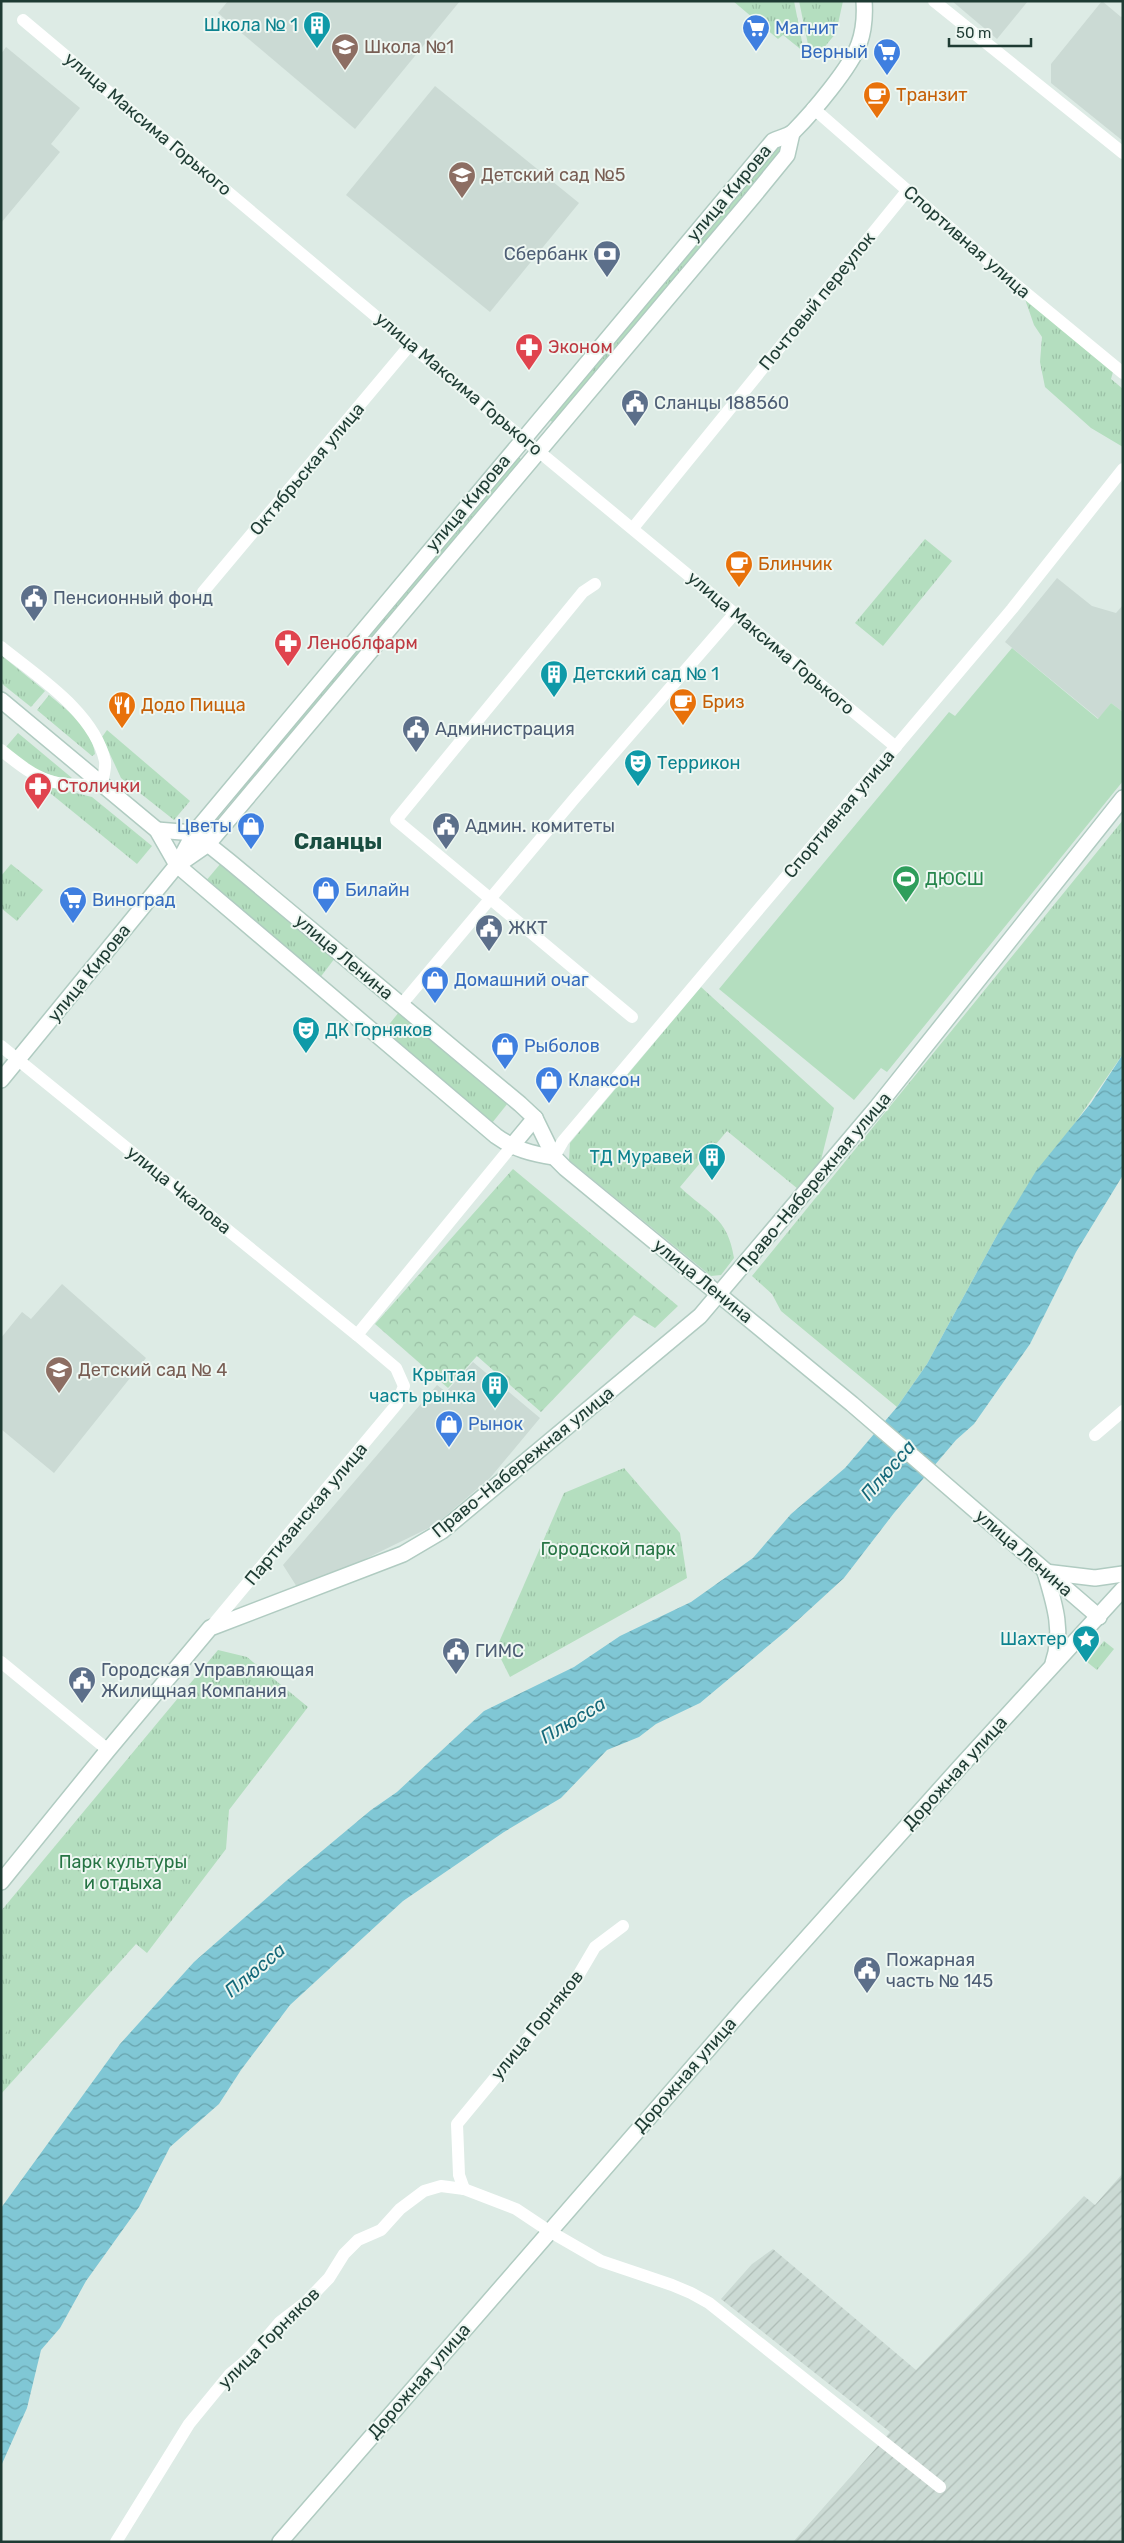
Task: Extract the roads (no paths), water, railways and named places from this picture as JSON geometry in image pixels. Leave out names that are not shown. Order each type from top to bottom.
[{"type":"main road","points":[[792,133],[850,61],[859,45],[863,29],[864,1]]},
{"type":"main road","name":"улица Кирова","points":[[1,1080],[177,866],[194,833],[523,438],[773,141],[792,133]]},
{"type":"main road","name":"улица Кирова","points":[[177,866],[208,844],[539,451],[787,155],[792,133]]},
{"type":"main road","name":"улица Ленина","points":[[1,700],[157,830],[177,866],[511,1147],[538,1155],[554,1157]]},
{"type":"main road","name":"Право-Набережная улица","points":[[210,1628],[402,1554],[442,1531],[700,1316],[877,1107],[1123,798]]},
{"type":"main road","points":[[157,830],[194,833]]},
{"type":"main road","name":"улица Ленина","points":[[194,833],[534,1118],[554,1157],[852,1404],[1099,1617]]},
{"type":"main road","points":[[511,1147],[534,1118]]},
{"type":"main road","points":[[1052,1665],[1058,1649],[1059,1631],[1045,1572],[1095,1578],[1123,1574]]},
{"type":"main road","name":"Дорожная улица","points":[[280,2542],[751,2000],[1052,1665],[1099,1617],[1123,1589]]},
{"type":"main road","name":"Партизанская улица","points":[[1,1882],[210,1628]]},
{"type":"street","points":[[934,1],[1123,153]]},
{"type":"street","name":"улица Максима Горького","points":[[23,20],[410,345],[896,747]]},
{"type":"street","name":"Спортивная улица","points":[[813,108],[1002,274],[1123,373]]},
{"type":"street","name":"Почтовый переулок","points":[[633,528],[907,191]]},
{"type":"street","name":"Октябрьская улица","points":[[203,592],[410,345]]},
{"type":"street","name":"Спортивная улица","points":[[554,1157],[563,1141],[1012,609],[1123,470]]},
{"type":"street","points":[[595,584],[584,592],[396,820],[632,1016]]},
{"type":"street","points":[[401,1005],[490,898],[735,613]]},
{"type":"street","points":[[1,647],[74,708],[89,725],[105,762],[102,784],[69,786],[45,780],[30,774],[1,750]]},
{"type":"street","name":"улица Чкалова","points":[[1,1046],[357,1335]]},
{"type":"street","points":[[357,1335],[511,1147]]},
{"type":"street","name":"Партизанская улица","points":[[210,1628],[398,1404],[404,1386],[396,1368],[357,1335]]},
{"type":"street","points":[[1095,1435],[1123,1411]]},
{"type":"street","points":[[1,1662],[108,1750]]},
{"type":"street","name":"улица Горняков","points":[[464,2189],[459,2174],[457,2124],[575,1981],[595,1947],[623,1926]]},
{"type":"street","name":"улица Горняков","points":[[116,2542],[189,2424],[230,2374],[249,2358],[280,2322],[306,2302],[329,2278],[344,2254],[358,2240],[381,2230],[400,2209],[424,2191],[441,2186],[464,2189],[516,2209],[549,2231],[602,2260],[685,2290],[708,2304],[940,2488]]},
{"type":"water","name":"Плюсса","points":[[1123,1054],[1123,1175],[1076,1252],[1030,1344],[974,1424],[956,1440],[894,1513],[844,1578],[786,1631],[700,1703],[656,1724],[639,1737],[607,1750],[561,1798],[504,1832],[403,1901],[290,2005],[241,2070],[219,2104],[170,2147],[139,2207],[86,2281],[60,2328],[41,2350],[27,2408],[1,2466],[1,2208],[120,2044],[194,1962],[286,1881],[371,1810],[397,1792],[484,1711],[574,1667],[620,1636],[691,1602],[753,1558],[791,1514],[845,1468],[897,1407],[927,1364],[996,1237],[1036,1171],[1091,1103]]},
{"type":"place","name":"Школа № 1","points":[[317,49]]},
{"type":"place","name":"Магнит","points":[[756,52]]},
{"type":"place","name":"Школа №1","points":[[345,71]]},
{"type":"place","name":"Верный","points":[[887,76]]},
{"type":"place","name":"Транзит","points":[[877,119]]},
{"type":"place","name":"Детский сад №5","points":[[462,199]]},
{"type":"place","name":"Сбербанк","points":[[607,278]]},
{"type":"place","name":"Эконом","points":[[529,371]]},
{"type":"place","name":"Сланцы 188560","points":[[635,427]]},
{"type":"place","name":"Блинчик","points":[[739,588]]},
{"type":"place","name":"Пенсионный фонд","points":[[34,622]]},
{"type":"place","name":"Леноблфарм","points":[[288,667]]},
{"type":"place","name":"Детский сад № 1","points":[[554,698]]},
{"type":"place","name":"Бриз","points":[[683,726]]},
{"type":"place","name":"Додо Пицца","points":[[122,729]]},
{"type":"place","name":"Администрация","points":[[416,753]]},
{"type":"place","name":"Террикон","points":[[638,787]]},
{"type":"place","name":"Столички","points":[[38,810]]},
{"type":"place","name":"Цветы","points":[[251,850]]},
{"type":"place","name":"Админ. комитеты","points":[[446,850]]},
{"type":"place","name":"ДЮСШ","points":[[906,903]]},
{"type":"place","name":"Билайн","points":[[326,914]]},
{"type":"place","name":"Виноград","points":[[73,924]]},
{"type":"place","name":"ЖКТ","points":[[489,952]]},
{"type":"place","name":"Домашний очаг","points":[[435,1004]]},
{"type":"place","name":"ДК Горняков","points":[[306,1054]]},
{"type":"place","name":"Рыболов","points":[[505,1070]]},
{"type":"place","name":"Клаксон","points":[[549,1104]]},
{"type":"place","name":"ТД Муравей","points":[[712,1181]]},
{"type":"place","name":"Детский сад № 4","points":[[59,1394]]},
{"type":"place","name":"Крытая часть рынка","points":[[495,1409]]},
{"type":"place","name":"Рынок","points":[[449,1448]]},
{"type":"place","name":"Шахтер","points":[[1086,1663]]},
{"type":"place","name":"ГИМС","points":[[456,1675]]},
{"type":"place","name":"Городская Управляющая Жилищная Компания","points":[[82,1704]]},
{"type":"place","name":"Пожарная часть № 145","points":[[867,1994]]},
{"type":"district","name":"Сланцы","points":[[338,841]]},
{"type":"park label","name":"Городской парк","points":[[608,1549]]},
{"type":"park label","name":"Парк культуры и отдыха","points":[[123,1872]]}]
